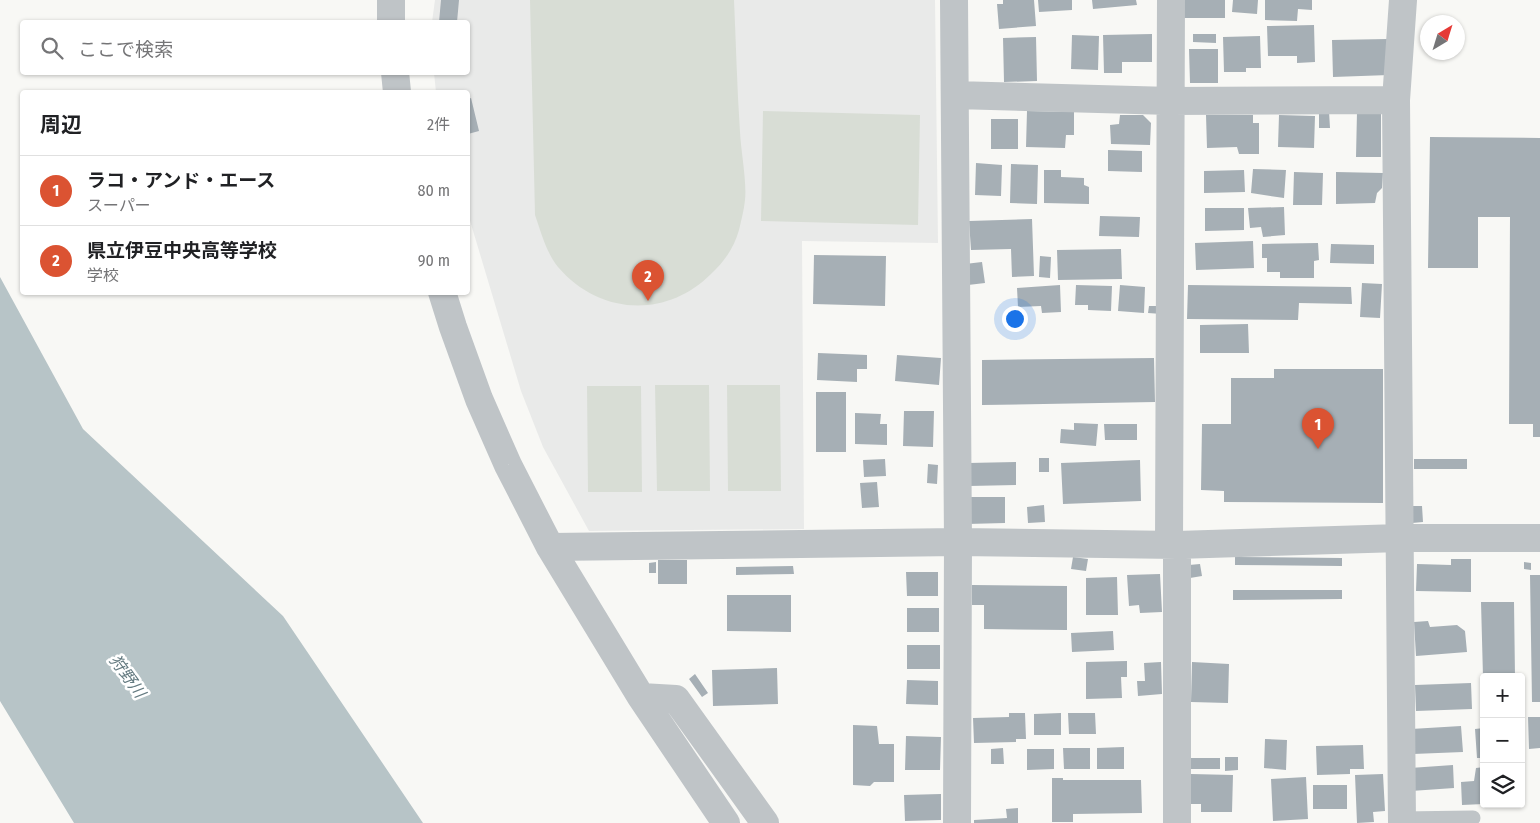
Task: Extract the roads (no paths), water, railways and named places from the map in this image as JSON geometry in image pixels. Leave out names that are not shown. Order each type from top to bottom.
[{"type":"street","points":[[391,0],[391,20]]},
{"type":"street","points":[[954,0],[958,542],[956,823]]},
{"type":"street","points":[[1172,0],[1173,545],[1177,823]]},
{"type":"street","points":[[1402,821],[1396,100],[1403,0]]},
{"type":"street","points":[[395,75],[397,90]]},
{"type":"street","points":[[955,95],[1171,101],[1396,100]]},
{"type":"street","points":[[443,295],[452,327],[479,399],[508,465],[550,547],[641,697],[726,823]]},
{"type":"street","points":[[550,547],[958,542],[1173,545],[1400,538],[1540,538]]},
{"type":"street","points":[[641,697],[676,699],[765,823]]},
{"type":"lane","points":[[1402,821],[1473,818]]},
{"type":"water","name":"狩野川","points":[[0,277],[83,429],[283,616],[423,823],[74,823],[0,701]]},
{"type":"place","name":"県立伊豆中央高等学校","points":[[648,301]]},
{"type":"place","name":"ラコ・アンド・エース","points":[[1318,449]]}]
